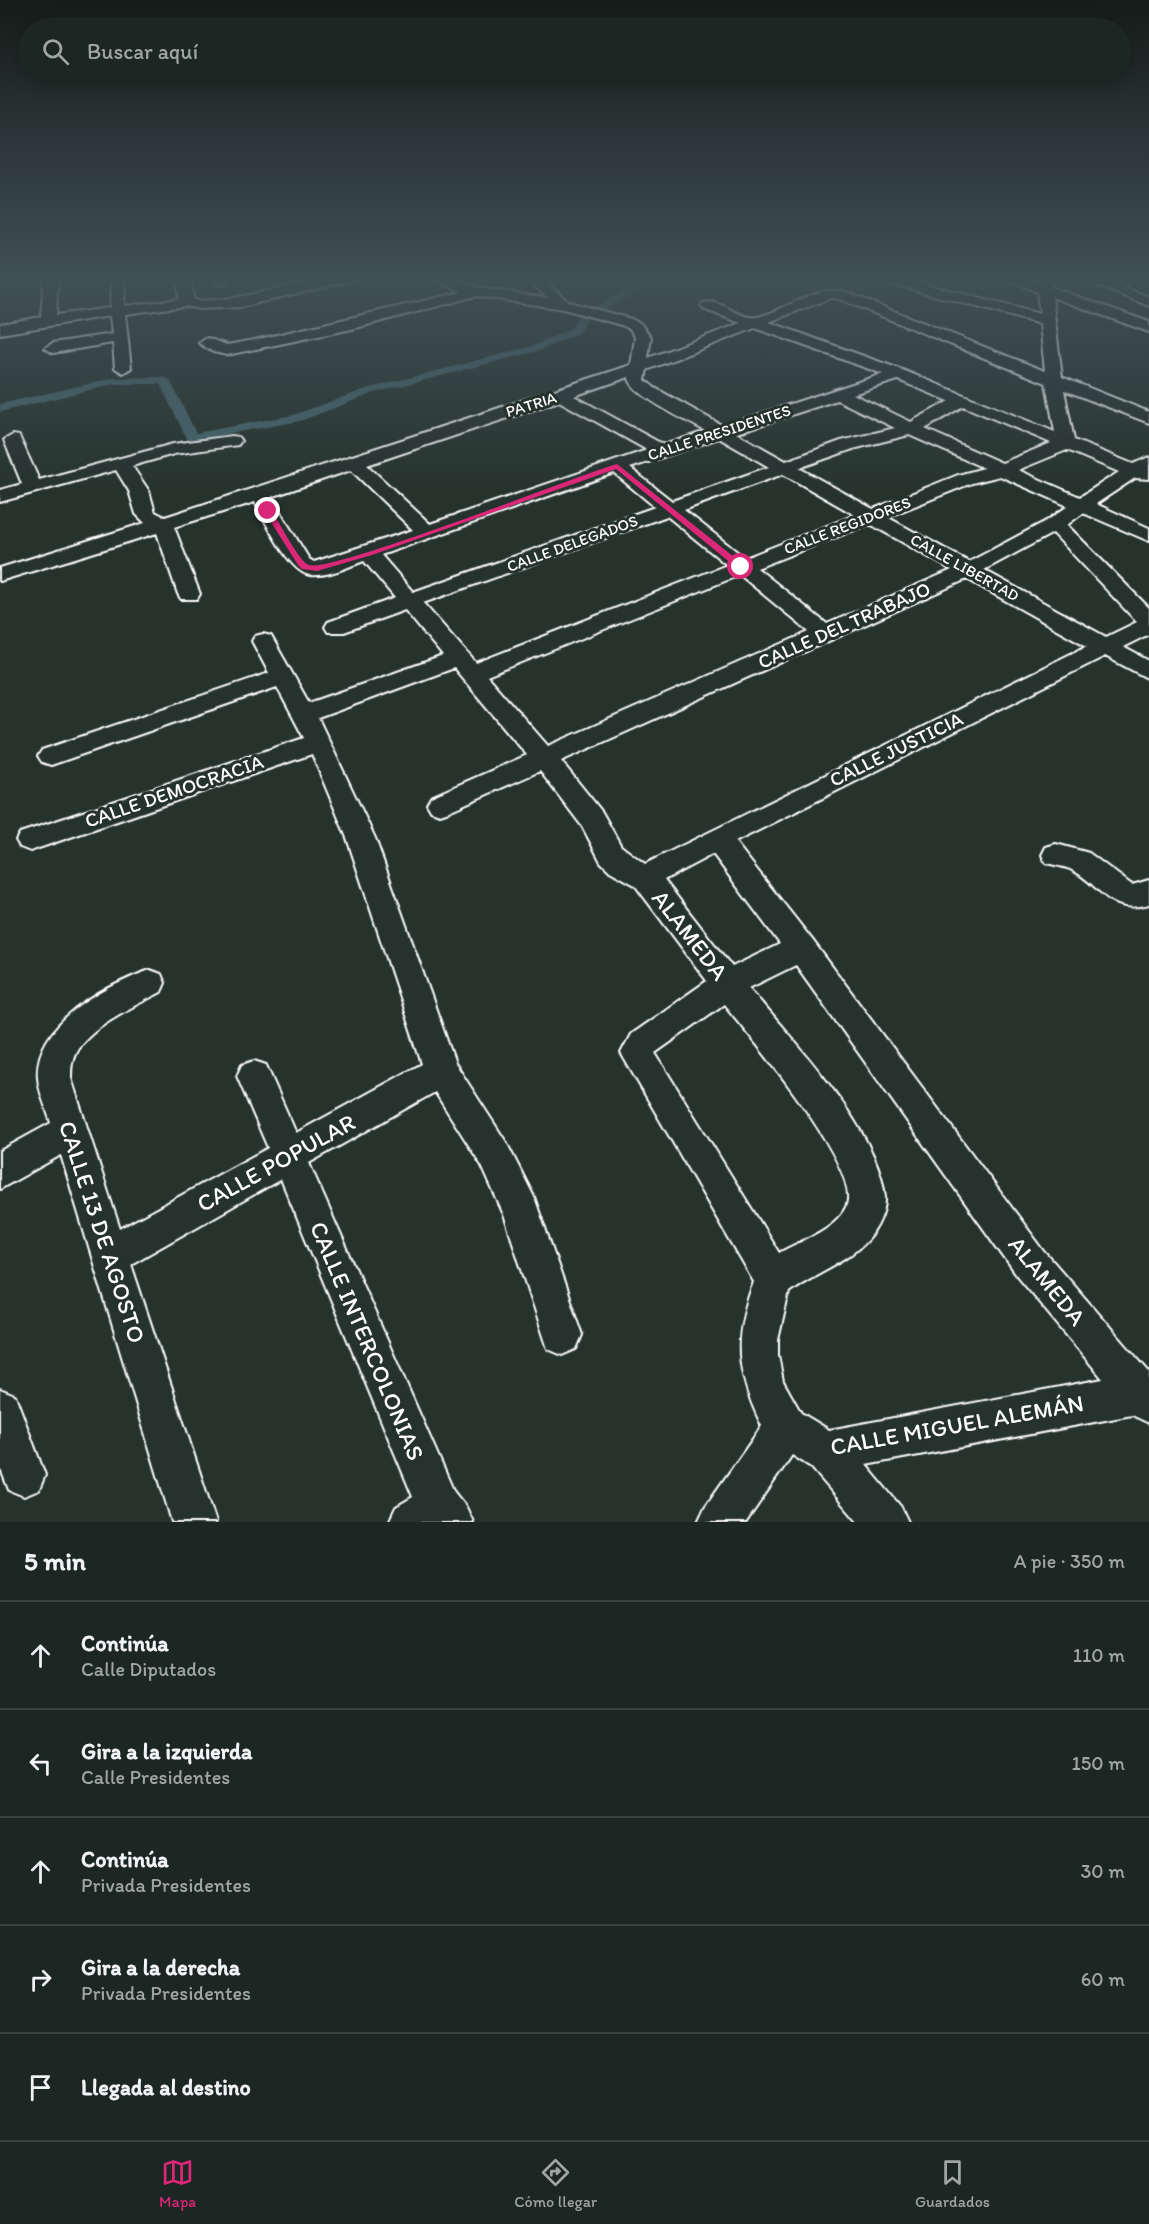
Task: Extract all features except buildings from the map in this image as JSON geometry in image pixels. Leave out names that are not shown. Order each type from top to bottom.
[{"type":"street","points":[[120,348],[123,368]]},
{"type":"street","points":[[217,348],[227,350],[238,348]]},
{"type":"street","points":[[638,368],[641,348]]},
{"type":"street","name":"PATRIA","points":[[0,575],[164,523],[264,502],[354,463],[561,395],[688,348]]},
{"type":"street","points":[[827,348],[899,374],[1065,444],[1144,471]]},
{"type":"street","points":[[974,348],[1149,418]]},
{"type":"street","points":[[1050,348],[1065,444]]},
{"type":"street","name":"CALLE LIBERTAD","points":[[638,368],[637,381],[640,386],[1149,671]]},
{"type":"street","name":"CALLE PRESIDENTES","points":[[264,502],[304,567],[324,568],[720,431],[899,374]]},
{"type":"street","points":[[837,393],[1000,470],[1149,535]]},
{"type":"street","points":[[561,395],[662,451]]},
{"type":"street","name":"CALLE DELEGADOS","points":[[336,627],[868,439],[911,429],[962,400]]},
{"type":"street","points":[[13,440],[33,487]]},
{"type":"street","points":[[0,496],[185,446],[232,441]]},
{"type":"street","name":"CALLE REGIDORES","points":[[304,714],[466,665],[741,567],[965,479],[1000,470],[1065,444]]},
{"type":"street","points":[[121,463],[139,491],[147,514],[154,521],[164,523],[189,594]]},
{"type":"street","points":[[354,463],[428,533]]},
{"type":"street","points":[[617,466],[824,633]]},
{"type":"street","name":"CALLE DEL TRABAJO","points":[[440,804],[969,570],[1055,524],[1080,504],[1144,471]]},
{"type":"street","points":[[1055,524],[1149,623]]},
{"type":"street","name":"ALAMEDA","points":[[369,554],[412,601],[543,757],[592,819],[611,854],[620,863],[645,877],[728,986],[783,955],[802,950],[1031,1264],[1144,1398]]},
{"type":"street","name":"CALLE JUSTICIA","points":[[645,877],[1149,623]]},
{"type":"street","points":[[263,641],[319,742],[361,838],[441,1071],[494,1154],[521,1210],[562,1335]]},
{"type":"street","points":[[51,756],[283,677]]},
{"type":"street","name":"CALLE DEMOCRACIA","points":[[30,840],[319,742]]},
{"type":"street","points":[[717,839],[802,950]]},
{"type":"street","points":[[1056,855],[1086,865],[1124,894],[1132,897],[1149,892]]},
{"type":"street","name":"CALLE 13 DE AGOSTO","points":[[150,983],[94,1012],[71,1031],[61,1044],[54,1067],[54,1078],[194,1522]]},
{"type":"street","points":[[720,1522],[786,1428],[766,1393],[756,1358],[760,1325],[774,1280],[854,1229],[864,1216],[867,1201],[866,1185],[860,1169],[818,1097],[728,986],[642,1044],[637,1053],[774,1280]]},
{"type":"street","name":"CALLE POPULAR","points":[[110,1255],[441,1071]]},
{"type":"street","name":"CALLE INTERCOLONIAS","points":[[254,1076],[289,1156],[434,1517]]},
{"type":"street","points":[[0,1171],[69,1131]]},
{"type":"street","name":"CALLE MIGUEL ALEMÁN","points":[[786,1428],[826,1452],[1144,1398]]},
{"type":"street","points":[[0,1410],[24,1475]]},
{"type":"street","points":[[826,1452],[886,1522]]},
{"type":"waterway","points":[[0,408],[114,381],[164,380],[192,438],[296,418],[370,391],[537,348]]},
{"type":"route","points":[[268,511],[304,567],[317,569],[369,554],[617,466],[741,567]]}]
